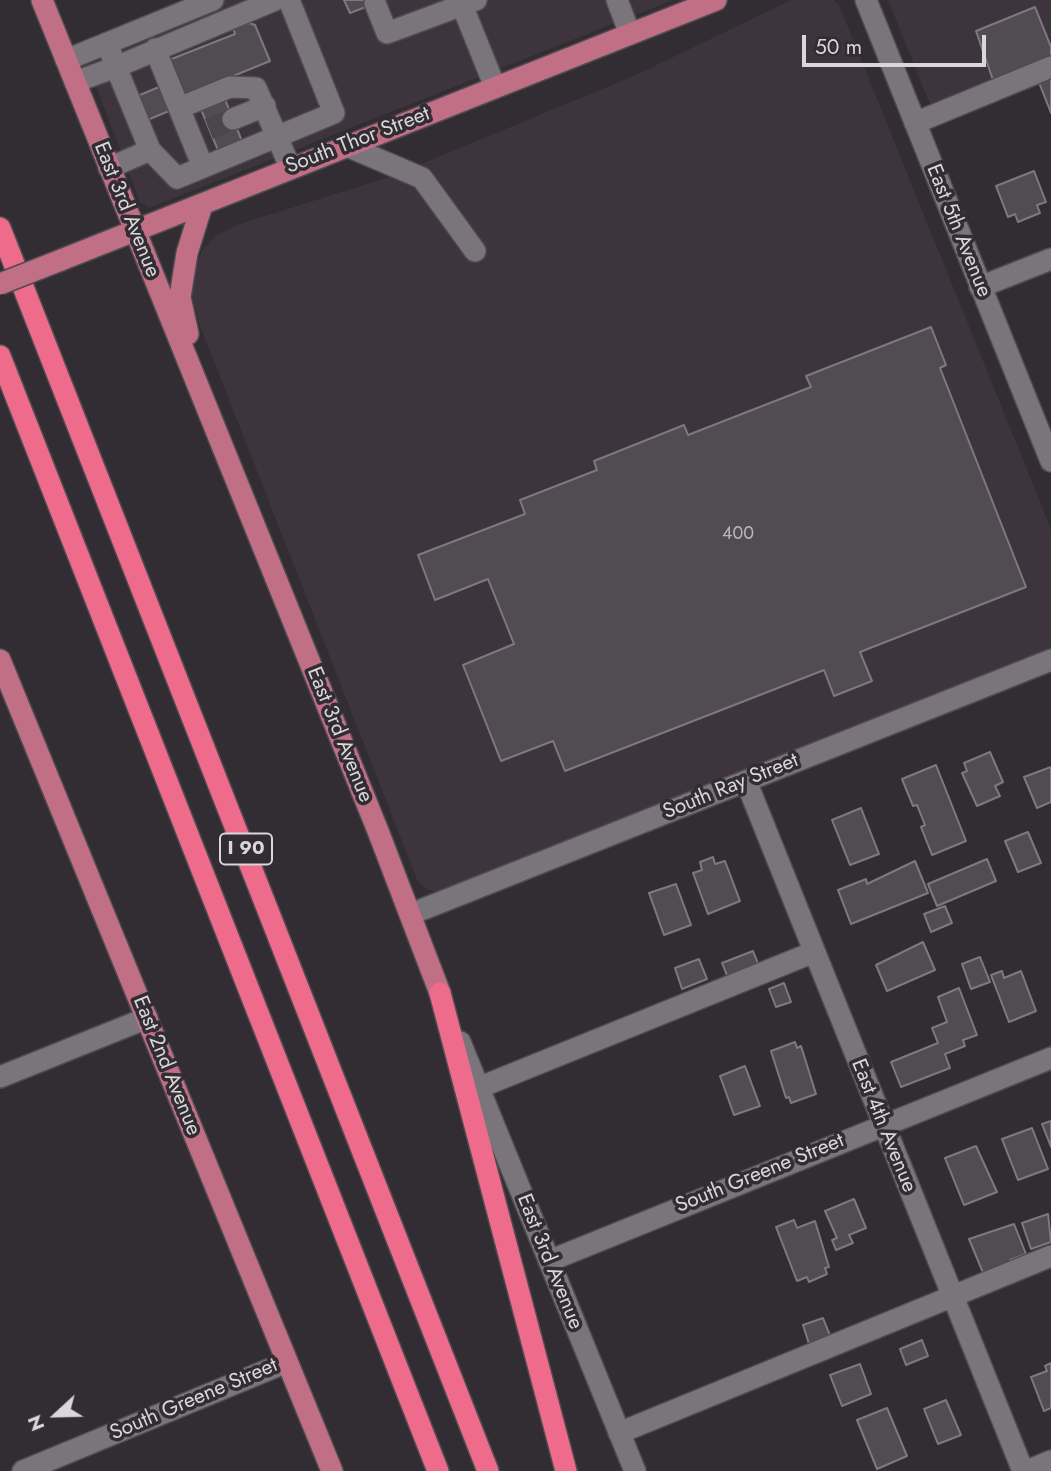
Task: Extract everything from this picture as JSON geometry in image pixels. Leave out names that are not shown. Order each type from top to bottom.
[{"type":"highway","name":"I 90","points":[[0,228],[488,1471]]},
{"type":"highway","name":"I 90","points":[[0,356],[438,1471]]},
{"type":"highway","points":[[440,993],[566,1471]]},
{"type":"main road","name":"East 3rd Avenue","points":[[42,0],[411,914],[440,993]]},
{"type":"main road","name":"South Thor Street","points":[[0,284],[716,0]]},
{"type":"main road","points":[[195,208],[180,297],[198,384]]},
{"type":"main road","name":"East 2nd Avenue","points":[[3,674],[332,1471]]},
{"type":"street","points":[[66,60],[213,0]]},
{"type":"street","points":[[75,82],[275,0]]},
{"type":"street","points":[[177,178],[334,113],[289,0]]},
{"type":"street","points":[[617,0],[630,34]]},
{"type":"street","name":"East 5th Avenue","points":[[866,0],[1051,461]]},
{"type":"street","points":[[375,3],[387,33],[466,2],[495,87]]},
{"type":"street","points":[[107,43],[150,149],[177,178],[195,208]]},
{"type":"street","points":[[155,49],[179,108],[200,133],[203,167]]},
{"type":"street","points":[[915,123],[1051,67]]},
{"type":"street","points":[[179,108],[229,87],[256,88],[290,167]]},
{"type":"street","points":[[233,119],[265,106]]},
{"type":"street","points":[[347,146],[422,178],[475,251]]},
{"type":"street","points":[[109,168],[150,149]]},
{"type":"street","points":[[980,286],[1051,259]]},
{"type":"street","name":"South Ray Street","points":[[411,914],[1051,660]]},
{"type":"street","name":"East 4th Avenue","points":[[746,781],[882,1124],[1025,1471]]},
{"type":"street","points":[[478,1088],[814,952]]},
{"type":"street","name":"East 3rd Avenue","points":[[440,993],[635,1471]]},
{"type":"street","points":[[0,1077],[147,1018]]},
{"type":"street","name":"South Greene Street","points":[[548,1261],[1051,1058]]},
{"type":"street","points":[[619,1433],[1051,1256]]},
{"type":"street","name":"South Greene Street","points":[[23,1471],[287,1362]]},
{"type":"street","points":[[1025,1471],[1051,1461]]},
{"type":"shaded area","points":[[194,0],[673,0],[149,208],[140,202],[81,47]]},
{"type":"shaded area","points":[[791,0],[834,0],[839,5],[1051,529],[1051,647],[440,892],[428,890],[418,882],[199,323],[193,300],[192,274],[202,251],[217,235],[240,224],[392,176],[636,75]]},
{"type":"shaded area","points":[[888,0],[1051,0],[1051,77],[938,124]]},
{"type":"building","points":[[344,0],[384,0],[350,13]]},
{"type":"building","points":[[1035,7],[1051,47],[1051,57],[993,80],[976,31]]},
{"type":"building","points":[[249,23],[255,25],[270,61],[184,96],[169,60],[235,34],[233,28]]},
{"type":"building","points":[[1051,75],[1051,113],[1038,80]]},
{"type":"building","points":[[159,87],[169,111],[145,121],[135,97]]},
{"type":"building","points":[[224,97],[244,146],[220,155],[200,107]]},
{"type":"building","points":[[1034,171],[1046,202],[1037,205],[1040,213],[1018,222],[1015,214],[1008,217],[996,186]]},
{"type":"building","points":[[931,327],[946,365],[940,368],[1026,587],[860,652],[872,681],[834,696],[824,670],[565,771],[553,741],[501,761],[463,665],[514,644],[488,579],[435,600],[418,555],[525,514],[520,500],[597,470],[594,461],[684,425],[688,435],[811,387],[806,376]]},
{"type":"building","points":[[990,752],[1003,782],[995,786],[1000,796],[977,806],[962,773],[967,771],[964,763]]},
{"type":"building","points":[[936,765],[966,841],[932,855],[921,827],[925,825],[917,805],[913,806],[902,779]]},
{"type":"building","points":[[1051,767],[1051,802],[1037,808],[1024,777]]},
{"type":"building","points":[[861,808],[879,854],[850,865],[832,820]]},
{"type":"building","points":[[1028,832],[1041,863],[1018,872],[1005,841]]},
{"type":"building","points":[[713,857],[715,864],[725,861],[740,901],[708,914],[693,873],[702,870],[700,862]]},
{"type":"building","points":[[987,859],[996,881],[937,906],[928,884]]},
{"type":"building","points":[[915,861],[928,893],[851,924],[838,890],[866,879],[867,884]]},
{"type":"building","points":[[676,884],[691,925],[664,935],[649,893]]},
{"type":"building","points":[[945,906],[952,923],[931,932],[924,914]]},
{"type":"building","points":[[923,942],[935,970],[887,991],[876,965]]},
{"type":"building","points":[[753,951],[759,966],[728,978],[722,963]]},
{"type":"building","points":[[980,957],[990,982],[971,989],[962,964]]},
{"type":"building","points":[[699,959],[707,979],[682,989],[675,968]]},
{"type":"building","points":[[1002,971],[1004,978],[1021,971],[1036,1011],[1009,1022],[991,975]]},
{"type":"building","points":[[784,983],[791,1002],[776,1007],[769,989]]},
{"type":"building","points":[[959,988],[977,1035],[963,1040],[965,1046],[945,1054],[950,1068],[901,1087],[891,1062],[938,1043],[932,1028],[947,1022],[938,997]]},
{"type":"building","points":[[795,1042],[797,1048],[801,1046],[816,1094],[791,1103],[789,1097],[786,1098],[771,1051]]},
{"type":"building","points":[[745,1066],[760,1106],[734,1115],[720,1076]]},
{"type":"building","points":[[1051,1121],[1051,1147],[1042,1124]]},
{"type":"building","points":[[1032,1128],[1048,1169],[1018,1180],[1002,1139]]},
{"type":"building","points":[[976,1146],[997,1192],[964,1205],[945,1158]]},
{"type":"building","points":[[854,1199],[866,1228],[849,1235],[853,1243],[836,1250],[832,1240],[837,1238],[825,1211]]},
{"type":"building","points":[[1048,1214],[1051,1242],[1031,1249],[1022,1223]]},
{"type":"building","points":[[794,1220],[797,1228],[815,1221],[829,1267],[825,1268],[827,1274],[809,1282],[807,1277],[797,1281],[776,1227]]},
{"type":"building","points":[[1014,1224],[1026,1254],[1010,1260],[1011,1264],[984,1275],[969,1239]]},
{"type":"building","points":[[823,1318],[831,1338],[810,1347],[803,1325]]},
{"type":"building","points":[[922,1340],[928,1356],[906,1365],[900,1349]]},
{"type":"building","points":[[1051,1363],[1051,1408],[1044,1411],[1031,1377],[1047,1371],[1045,1366]]},
{"type":"building","points":[[860,1364],[871,1394],[842,1406],[830,1375]]},
{"type":"building","points":[[946,1400],[961,1435],[938,1444],[924,1409]]},
{"type":"building","points":[[887,1408],[907,1456],[877,1469],[857,1420]]},
{"type":"tunnel","points":[[209,129],[233,119]]}]
